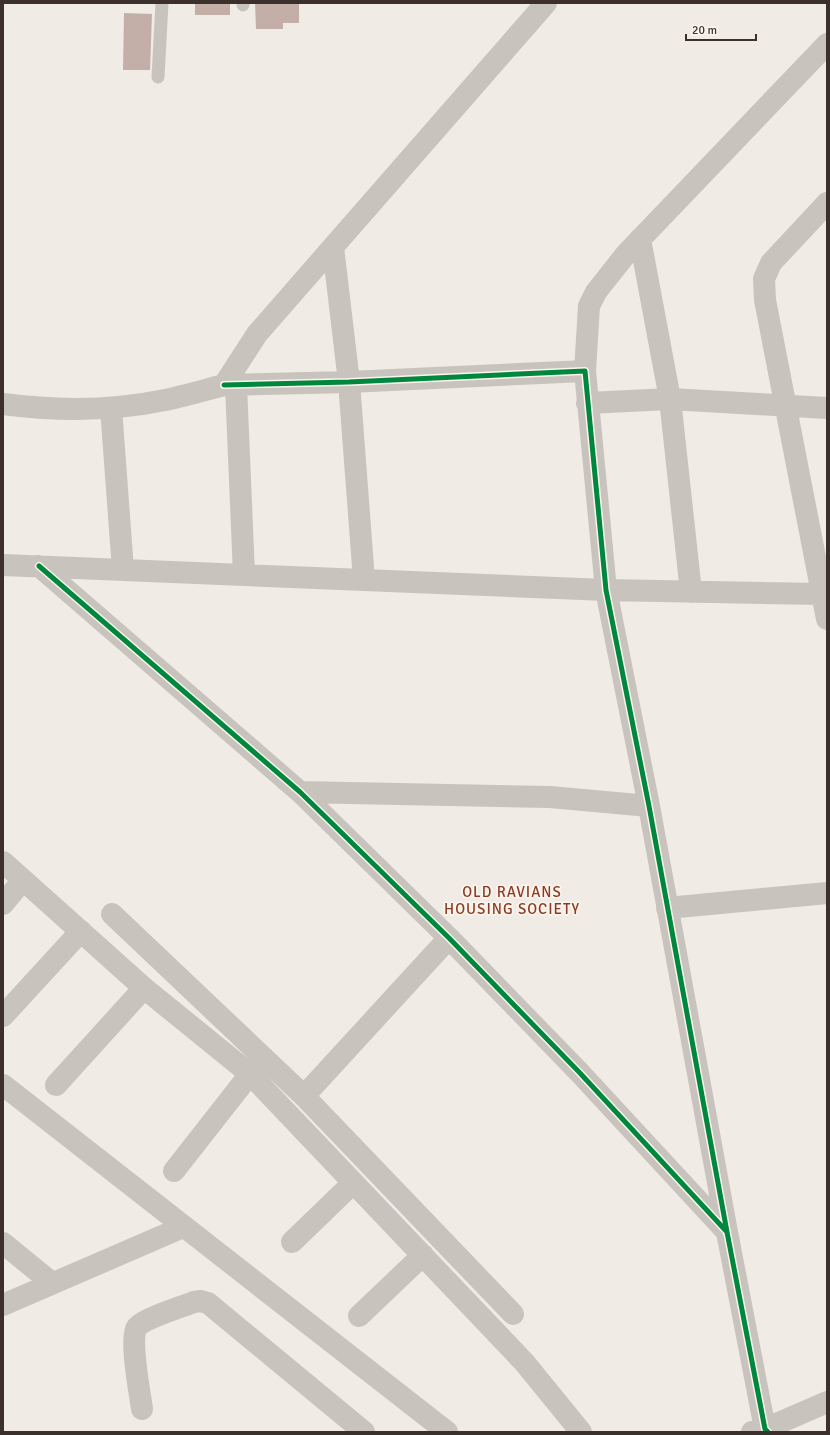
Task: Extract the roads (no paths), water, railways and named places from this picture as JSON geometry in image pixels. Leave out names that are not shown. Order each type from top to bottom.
[{"type":"street","points":[[244,575],[230,385],[257,334],[546,3]]},
{"type":"street","points":[[827,44],[640,238],[596,292],[589,306],[585,372],[606,590],[649,806],[727,1232],[761,1431],[827,1402]]},
{"type":"street","points":[[827,203],[771,263],[764,279],[765,300],[827,619]]},
{"type":"street","points":[[640,238],[670,399],[691,592]]},
{"type":"street","points":[[333,247],[349,382],[364,580]]},
{"type":"street","points":[[3,404],[37,408],[111,408],[164,400],[230,385],[349,382],[585,372]]},
{"type":"street","points":[[587,403],[670,399],[827,408]]},
{"type":"street","points":[[111,408],[123,570]]},
{"type":"street","points":[[3,561],[3,565],[606,590],[822,594]]},
{"type":"street","points":[[39,566],[300,792],[449,938],[579,1072],[727,1232]]},
{"type":"street","points":[[300,792],[550,797],[649,806]]},
{"type":"street","points":[[3,862],[144,988],[250,1074],[524,1362],[581,1432]]},
{"type":"street","points":[[3,904],[23,880]]},
{"type":"street","points":[[667,908],[827,893]]},
{"type":"street","points":[[112,914],[304,1096],[513,1314]]},
{"type":"street","points":[[3,1016],[80,932]]},
{"type":"street","points":[[304,1096],[449,938]]},
{"type":"street","points":[[56,1084],[144,988]]},
{"type":"street","points":[[174,1171],[250,1074]]},
{"type":"street","points":[[3,1085],[447,1432]]},
{"type":"street","points":[[292,1242],[353,1183]]},
{"type":"street","points":[[6,1301],[183,1227]]},
{"type":"street","points":[[3,1243],[52,1283]]},
{"type":"street","points":[[359,1316],[422,1255]]},
{"type":"street","points":[[142,1409],[133,1339],[136,1328],[143,1322],[194,1302],[201,1301],[208,1303],[364,1432]]},
{"type":"lane","points":[[158,77],[162,3]]},
{"type":"district","name":"OLD RAVIANS HOUSING SOCIETY","points":[[512,900]]}]
